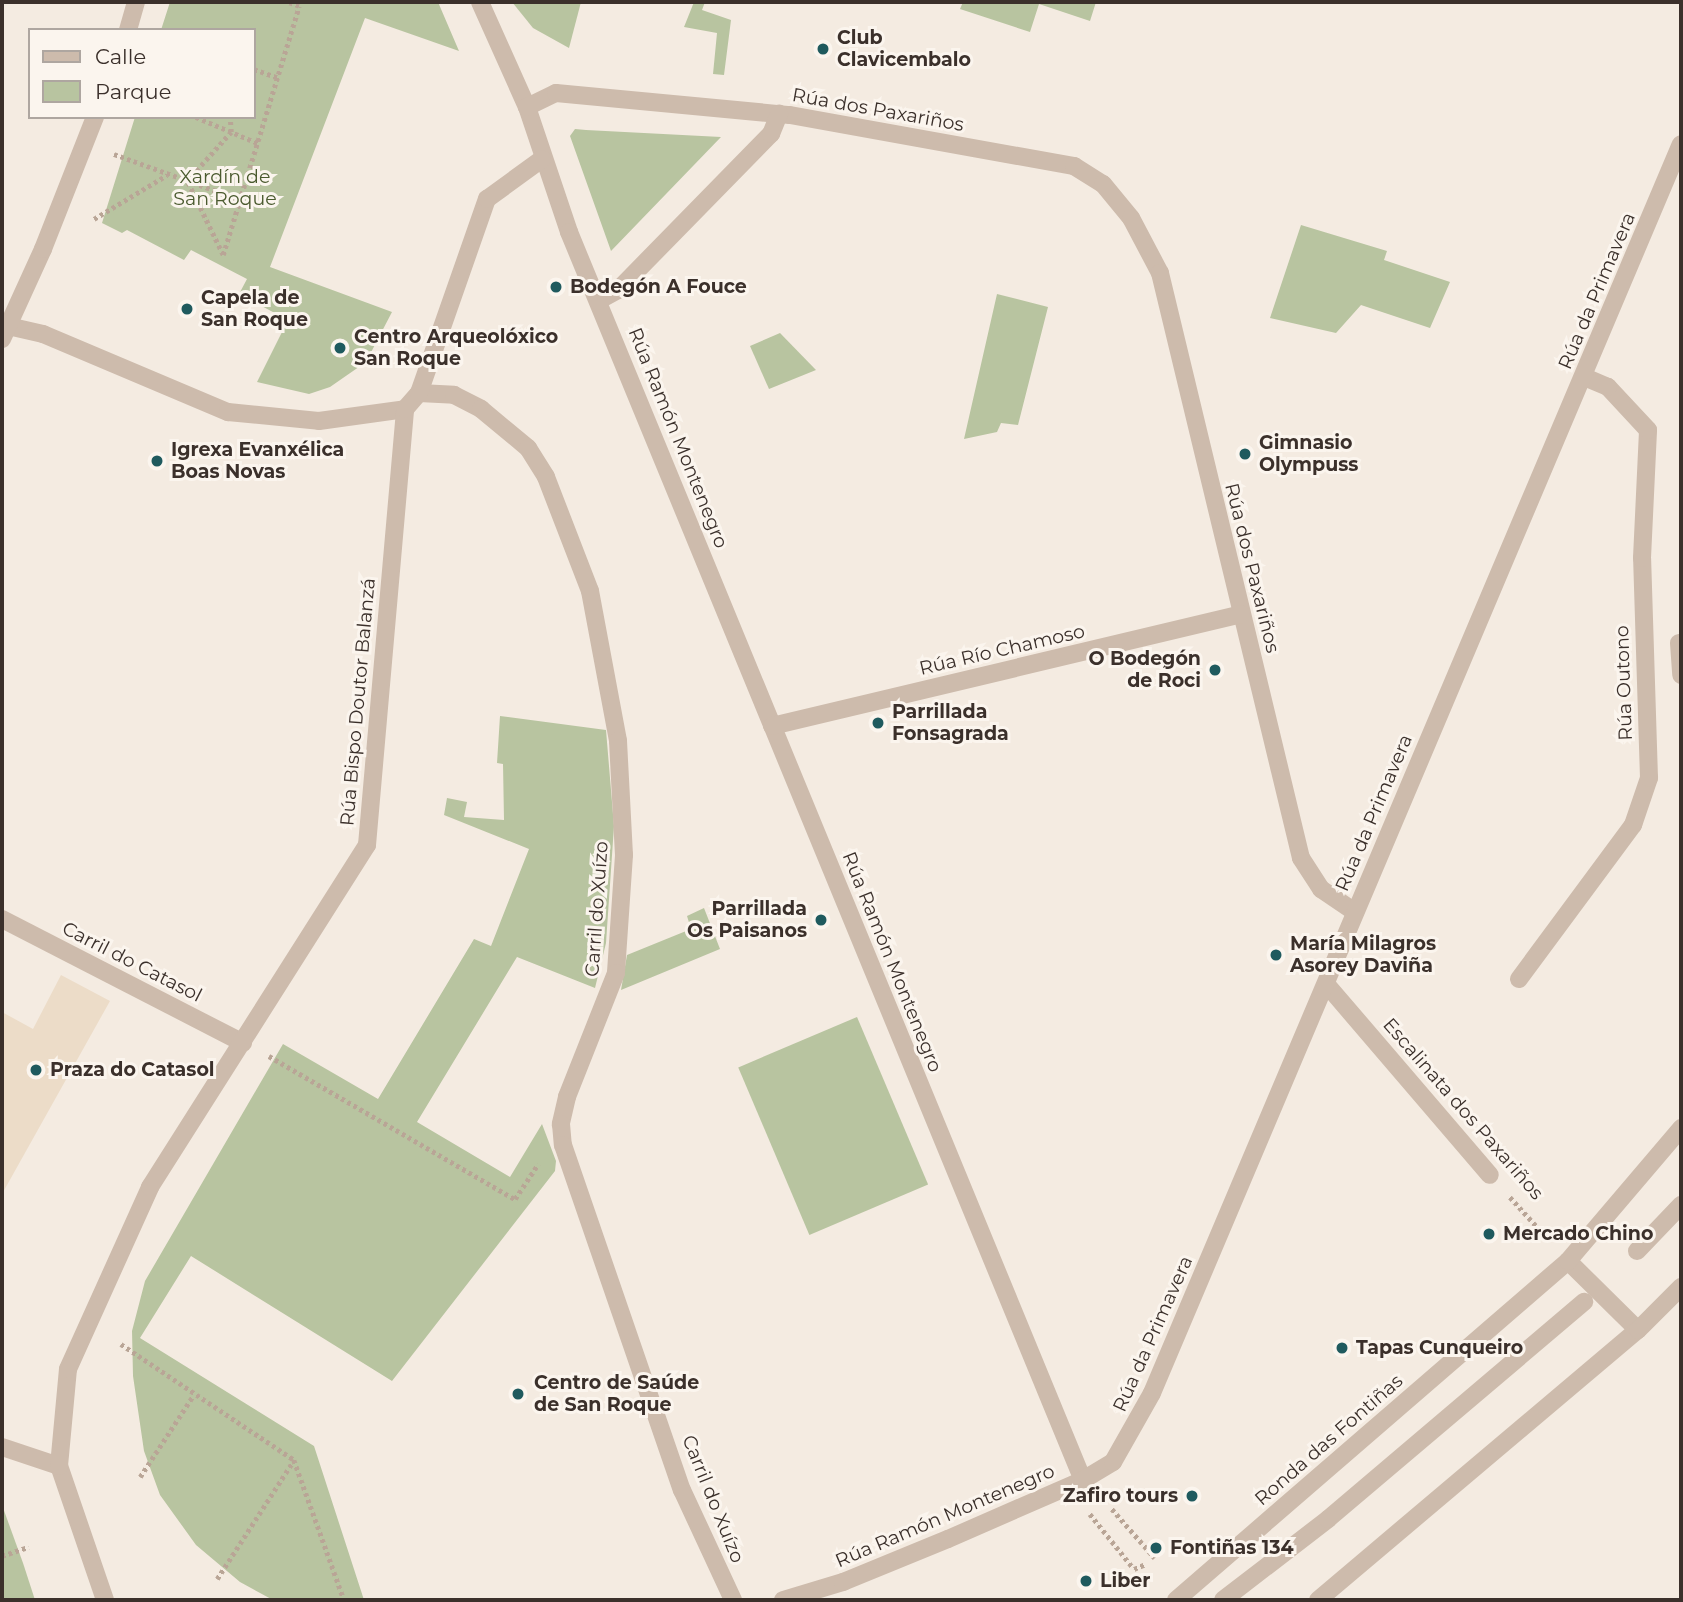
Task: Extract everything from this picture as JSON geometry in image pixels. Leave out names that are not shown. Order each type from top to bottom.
[{"type":"street","points":[[129,28],[136,2]]},
{"type":"street","points":[[93,119],[5,332],[43,334],[228,412],[319,421],[405,409],[419,393],[487,199],[542,159],[527,107],[480,2]]},
{"type":"street","name":"Rúa dos Paxariños","points":[[527,107],[556,93],[779,114],[1074,166],[1103,184],[1131,218],[1160,273],[1301,858],[1321,889],[1354,912]]},
{"type":"street","name":"Rúa dos Paxariños","points":[[598,301],[618,290],[771,134],[779,114]]},
{"type":"street","name":"Rúa da Primavera","points":[[1083,1480],[1113,1462],[1142,1416],[1327,985],[1354,912],[1681,144]]},
{"type":"street","name":"Rúa Ramón Montenegro","points":[[542,159],[1083,1480],[843,1582],[783,1600]]},
{"type":"street","name":"Rúa Outono","points":[[1519,979],[1633,825],[1648,778],[1642,558],[1648,430],[1608,387],[1584,377]]},
{"type":"street","name":"Carril do Xuízo","points":[[419,393],[454,395],[472,404],[528,448],[546,477],[596,614],[618,741],[624,855],[611,993],[567,1097],[561,1129],[682,1490],[733,1600]]},
{"type":"street","name":"Rúa Bispo Doutor Balanzá","points":[[59,1466],[68,1369],[150,1187],[367,845],[405,409]]},
{"type":"street","name":"Rúa Río Chamoso","points":[[772,726],[1241,614]]},
{"type":"street","points":[[1679,643],[1681,675]]},
{"type":"street","name":"Carril do Catasol","points":[[2,919],[243,1043]]},
{"type":"street","name":"Escalinata dos Paxariños","points":[[1327,985],[1490,1175]]},
{"type":"street","name":"Ronda das Fontiñas","points":[[1176,1600],[1568,1261],[1681,1128]]},
{"type":"street","points":[[1637,1251],[1681,1205]]},
{"type":"street","points":[[1568,1261],[1638,1330]]},
{"type":"street","points":[[1318,1600],[1638,1330],[1681,1287]]},
{"type":"street","points":[[1223,1600],[1328,1519],[1584,1303]]},
{"type":"street","points":[[2,1447],[59,1466],[105,1600]]},
{"type":"path","points":[[187,181],[223,255],[260,144],[299,6],[287,2]]},
{"type":"path","points":[[256,70],[279,78]]},
{"type":"path","points":[[201,119],[260,144]]},
{"type":"path","points":[[187,181],[231,132],[230,119]]},
{"type":"path","points":[[112,154],[241,200]]},
{"type":"path","points":[[94,219],[168,174]]},
{"type":"path","points":[[265,1054],[514,1199],[561,1129]]},
{"type":"path","name":"Escalinata dos Paxariños","points":[[1490,1175],[1568,1261]]},
{"type":"path","points":[[121,1344],[193,1396],[294,1460],[344,1600]]},
{"type":"path","points":[[139,1478],[193,1396]]},
{"type":"path","points":[[217,1579],[294,1460]]},
{"type":"path","points":[[1112,1509],[1154,1558]]},
{"type":"path","points":[[1090,1514],[1134,1569],[1146,1564]]},
{"type":"path","points":[[2,1556],[28,1547]]},
{"type":"green space","name":"Xardín de San Roque","points":[[170,2],[438,2],[459,51],[365,18],[270,267],[392,312],[366,362],[330,387],[309,394],[257,382],[288,320],[239,294],[247,279],[191,250],[184,260],[127,230],[122,233],[102,223],[134,119],[256,119],[256,28],[162,28]]},
{"type":"green space","points":[[512,2],[581,2],[569,48],[533,28]]},
{"type":"green space","points":[[694,2],[705,2],[702,10],[731,20],[724,75],[713,74],[717,33],[684,27]]},
{"type":"green space","points":[[963,2],[1096,2],[1090,21],[1039,4],[1030,32],[960,9]]},
{"type":"green space","points":[[575,129],[721,137],[611,251],[570,136]]},
{"type":"green space","points":[[1301,225],[1387,251],[1384,260],[1450,282],[1430,328],[1361,305],[1336,333],[1270,318]]},
{"type":"green space","points":[[997,294],[1048,307],[1018,425],[1001,423],[997,432],[964,439]]},
{"type":"green space","points":[[780,333],[816,370],[769,389],[750,346]]},
{"type":"green space","points":[[500,716],[606,730],[614,826],[606,943],[595,988],[517,957],[417,1122],[510,1177],[542,1124],[556,1161],[555,1171],[392,1381],[191,1256],[140,1338],[314,1446],[364,1600],[273,1600],[240,1582],[196,1545],[160,1495],[144,1451],[133,1376],[132,1331],[145,1281],[283,1044],[378,1099],[474,939],[491,946],[529,849],[444,815],[447,798],[467,802],[464,817],[504,820],[503,764],[497,763]]},
{"type":"green space","points":[[704,908],[720,949],[621,990],[627,955],[691,929],[687,916]]},
{"type":"green space","points":[[857,1017],[928,1185],[809,1235],[738,1067]]},
{"type":"green space","points":[[2,1505],[23,1563],[35,1600],[2,1600]]},
{"type":"shaded area","name":"Praza do Catasol","points":[[61,975],[110,1001],[2,1194],[2,1012],[33,1029]]},
{"type":"place","name":"Club Clavicembalo","points":[[823,49]]},
{"type":"place","name":"Bodegón A Fouce","points":[[556,287]]},
{"type":"place","name":"Capela de San Roque","points":[[187,309]]},
{"type":"place","name":"Centro Arqueolóxico San Roque","points":[[340,348]]},
{"type":"place","name":"Gimnasio Olympuss","points":[[1245,454]]},
{"type":"place","name":"Igrexa Evanxélica Boas Novas","points":[[157,461]]},
{"type":"place","name":"O Bodegón de Roci","points":[[1215,670]]},
{"type":"place","name":"Parrillada Fonsagrada","points":[[878,723]]},
{"type":"place","name":"Parrillada Os Paisanos","points":[[821,920]]},
{"type":"place","name":"María Milagros Asorey Daviña","points":[[1276,955]]},
{"type":"place","name":"Praza do Catasol","points":[[36,1070]]},
{"type":"place","name":"Mercado Chino","points":[[1489,1234]]},
{"type":"place","name":"Tapas Cunqueiro","points":[[1342,1348]]},
{"type":"place","name":"Centro de Saúde de San Roque","points":[[518,1394]]},
{"type":"place","name":"Zafiro tours","points":[[1192,1496]]},
{"type":"place","name":"Fontiñas 134","points":[[1156,1548]]},
{"type":"place","name":"Liber","points":[[1086,1581]]}]
